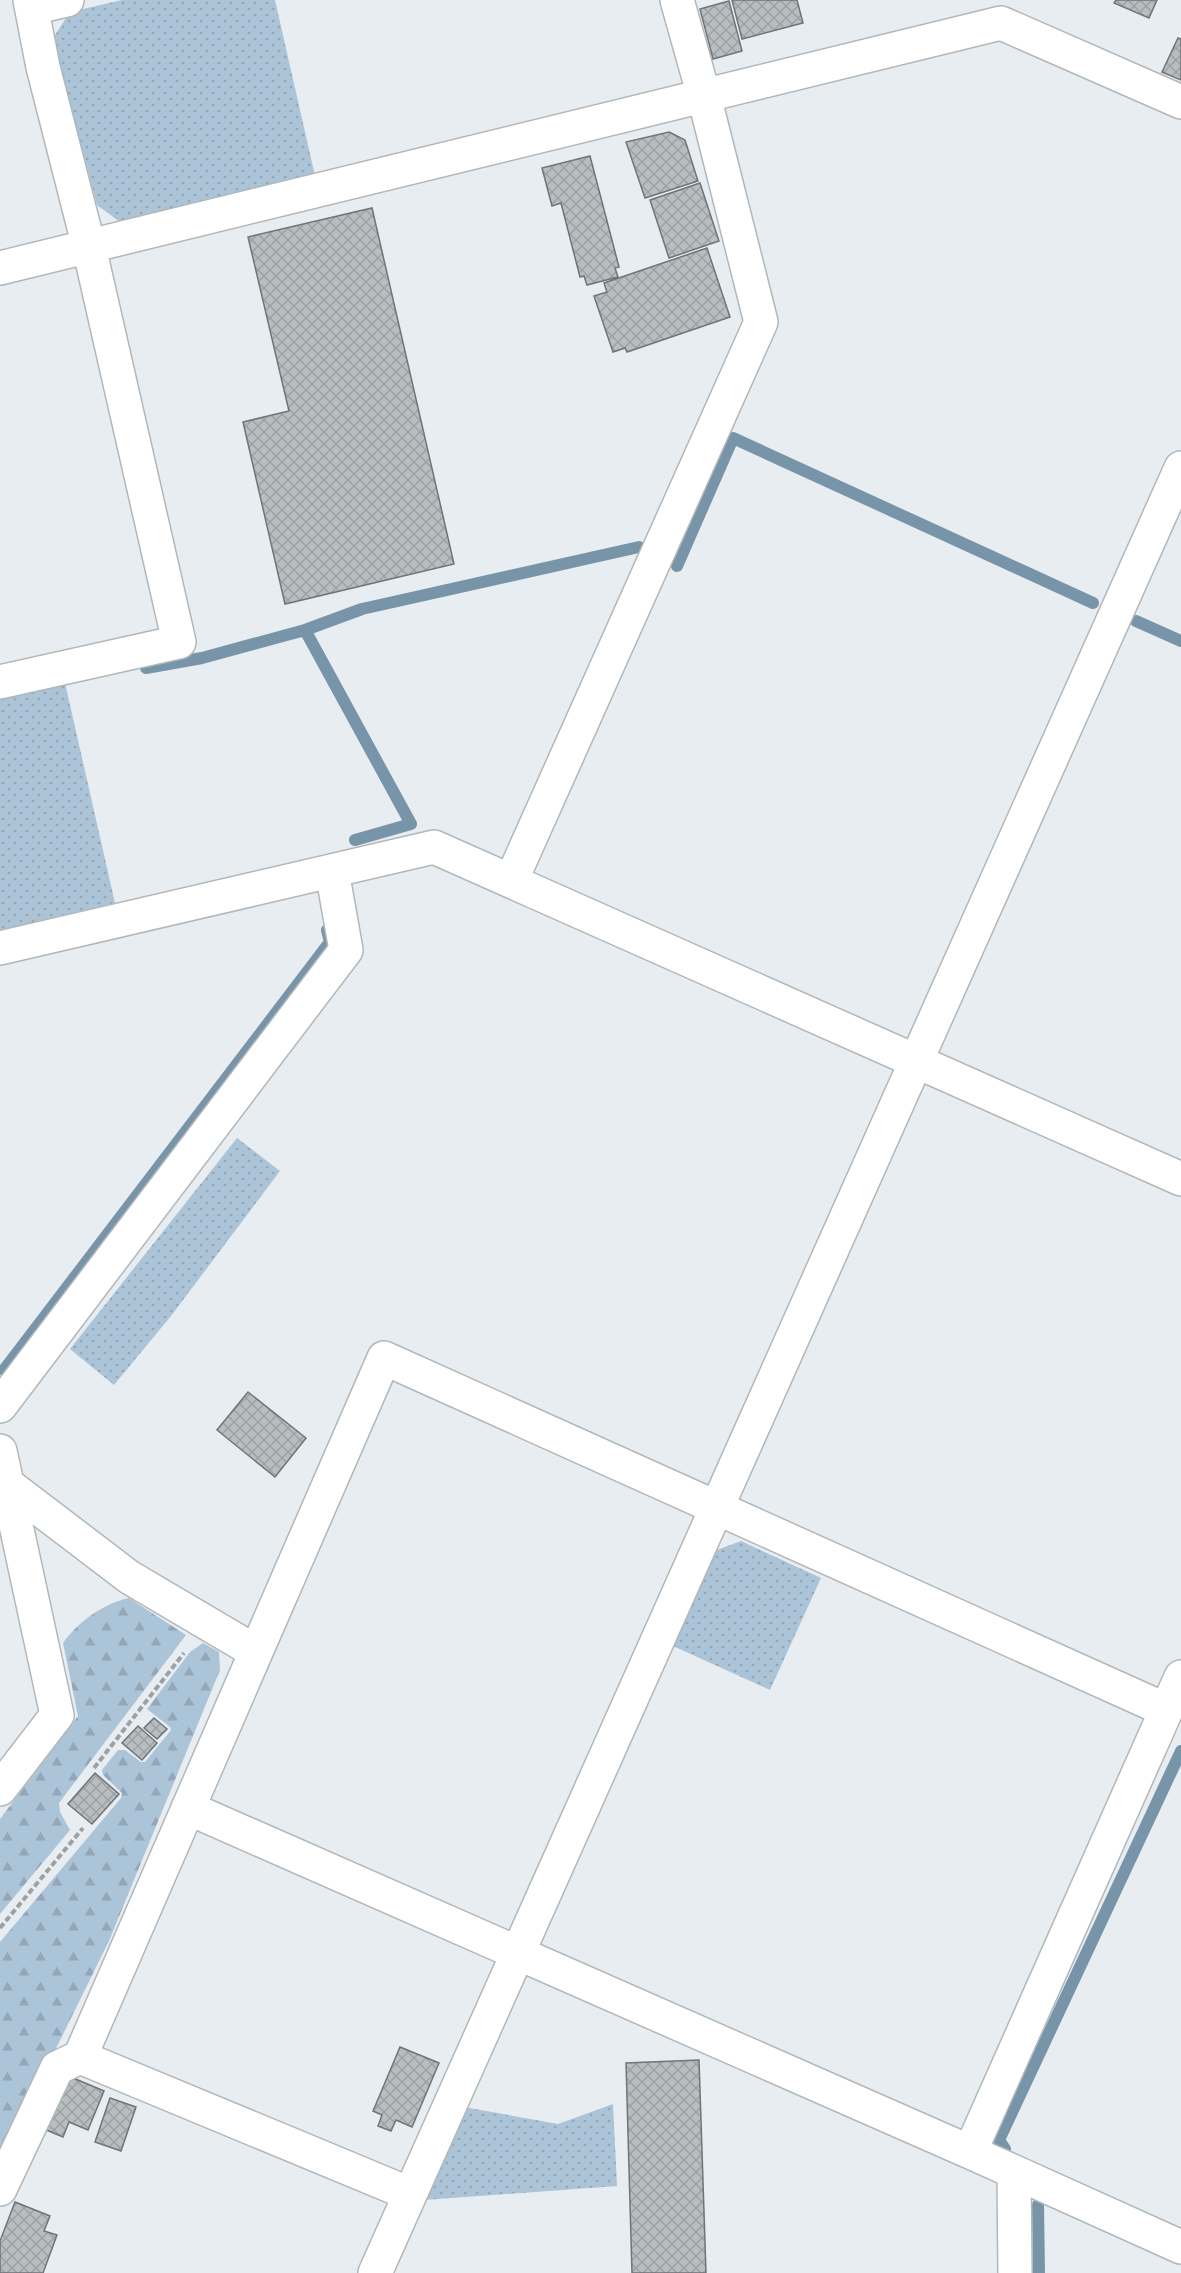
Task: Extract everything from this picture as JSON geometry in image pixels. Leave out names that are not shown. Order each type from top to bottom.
[{"type":"street","points":[[0,682],[179,642],[88,247],[43,67],[31,4],[67,0]]},
{"type":"street","points":[[511,881],[761,322],[704,96],[677,0]]},
{"type":"street","points":[[0,268],[1001,23],[1181,102]]},
{"type":"street","points":[[375,2273],[1181,468]]},
{"type":"street","points":[[0,948],[434,847],[1181,1179]]},
{"type":"street","points":[[0,1406],[346,950],[332,871]]},
{"type":"street","points":[[0,2189],[57,2068],[80,2057],[384,1358],[1166,1710]]},
{"type":"street","points":[[0,1451],[57,1715],[0,1789]]},
{"type":"street","points":[[7,1484],[129,1576],[256,1652]]},
{"type":"street","points":[[970,2151],[1181,1677]]},
{"type":"street","points":[[188,1808],[970,2151],[1181,2247]]},
{"type":"street","points":[[80,2057],[410,2194]]},
{"type":"street","points":[[1014,2172],[1016,2273]]},
{"type":"path","points":[[93,1768],[207,1623]]},
{"type":"path","points":[[0,1928],[84,1828]]},
{"type":"green space","points":[[122,0],[275,0],[315,176],[120,222],[97,205],[53,38],[70,12]]},
{"type":"green space","points":[[65,683],[115,903],[0,930],[0,698]]},
{"type":"green space","points":[[237,1138],[280,1171],[171,1316],[114,1385],[70,1349]]},
{"type":"green space","points":[[741,1541],[821,1578],[770,1690],[673,1646],[717,1550]]},
{"type":"green space","points":[[129,1598],[186,1635],[59,1803],[60,1812],[70,1830],[0,1914],[0,1819],[78,1716],[63,1643],[92,1614],[110,1604]]},
{"type":"green space","points":[[203,1643],[219,1652],[220,1670],[109,1941],[0,2162],[0,1942],[121,1798],[122,1793],[103,1775],[102,1770],[118,1750],[125,1750],[141,1762],[145,1762],[171,1730],[147,1709],[190,1652]]},
{"type":"green space","points":[[613,2104],[617,2186],[424,2200],[464,2107],[558,2124]]},
{"type":"building","points":[[732,0],[797,0],[803,23],[742,39]]},
{"type":"building","points":[[1116,0],[1157,0],[1149,18],[1114,3]]},
{"type":"building","points":[[729,1],[742,51],[713,59],[700,9]]},
{"type":"building","points":[[1178,38],[1181,39],[1181,80],[1162,72]]},
{"type":"building","points":[[669,132],[685,140],[698,181],[645,198],[626,142]]},
{"type":"building","points":[[590,156],[619,267],[615,268],[618,277],[587,285],[584,276],[580,277],[561,203],[552,206],[542,168]]},
{"type":"building","points":[[700,183],[719,241],[669,258],[650,200]]},
{"type":"building","points":[[372,208],[454,564],[285,604],[243,422],[289,411],[248,237]]},
{"type":"building","points":[[707,248],[730,317],[627,352],[625,348],[613,352],[594,296],[607,292],[604,283]]},
{"type":"building","points":[[248,1392],[306,1438],[275,1477],[217,1430]]},
{"type":"building","points":[[154,1718],[167,1729],[157,1739],[144,1728]]},
{"type":"building","points":[[138,1726],[157,1743],[142,1760],[122,1743]]},
{"type":"building","points":[[95,1773],[119,1794],[92,1824],[68,1804]]},
{"type":"building","points":[[400,2047],[439,2063],[412,2127],[396,2120],[391,2131],[378,2126],[382,2115],[373,2111]]},
{"type":"building","points":[[699,2060],[706,2273],[632,2273],[626,2063]]},
{"type":"building","points":[[66,2075],[104,2091],[88,2130],[69,2122],[63,2137],[44,2129]]},
{"type":"building","points":[[110,2098],[136,2107],[121,2151],[95,2142]]},
{"type":"building","points":[[15,2202],[50,2216],[44,2231],[57,2235],[43,2273],[0,2273],[0,2241]]},
{"type":"waterway","points":[[677,566],[733,438],[1093,603]]},
{"type":"waterway","points":[[146,668],[202,658],[305,630],[362,609],[639,547]]},
{"type":"waterway","points":[[1136,621],[1181,641]]},
{"type":"waterway","points":[[305,630],[411,824],[355,840]]},
{"type":"waterway","points":[[4,1370],[330,942],[327,930]]},
{"type":"waterway","points":[[1005,2149],[999,2140],[1181,1751]]},
{"type":"waterway","points":[[1038,2205],[1039,2273]]}]
